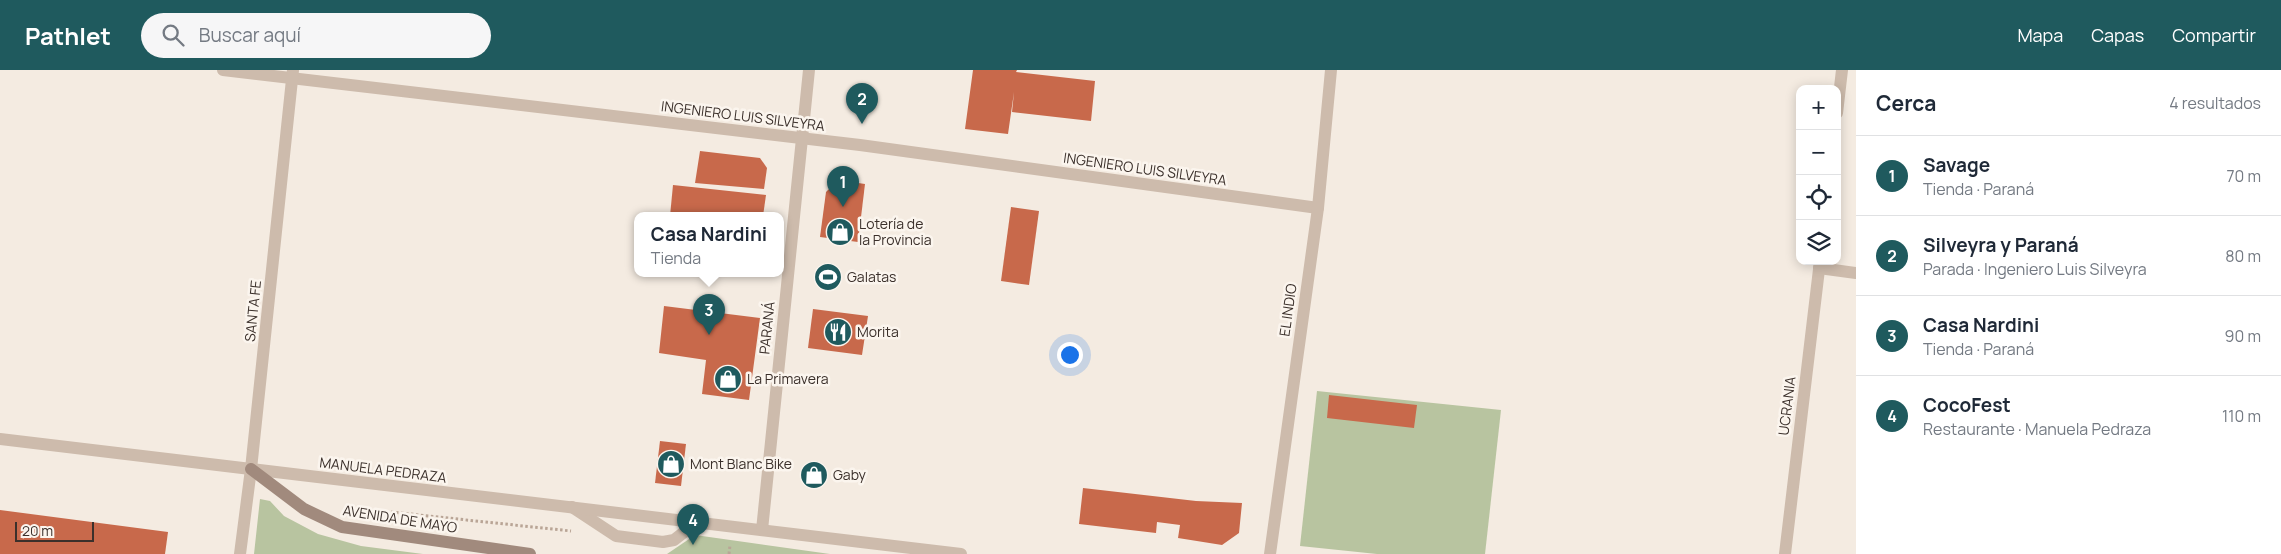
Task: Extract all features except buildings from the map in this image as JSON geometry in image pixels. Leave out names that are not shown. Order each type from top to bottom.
[{"type":"main road","name":"AVENIDA DE MAYO","points":[[251,469],[304,509],[342,527],[530,554]]},
{"type":"street","name":"INGENIERO LUIS SILVEYRA","points":[[223,70],[293,74],[801,138],[1318,208]]},
{"type":"street","name":"PARANÁ","points":[[762,530],[801,138],[810,70]]},
{"type":"street","name":"EL INDIO","points":[[1270,554],[1318,208],[1331,70]]},
{"type":"street","points":[[1840,85],[1842,70]]},
{"type":"street","name":"SANTA FE","points":[[240,554],[251,469],[293,74]]},
{"type":"street","name":"UCRANIA","points":[[1785,554],[1819,265]]},
{"type":"street","points":[[1823,265],[1856,273]]},
{"type":"street","name":"MANUELA PEDRAZA","points":[[0,439],[961,554]]},
{"type":"street","points":[[572,507],[616,536],[663,542],[674,540],[697,522]]},
{"type":"path","points":[[390,512],[577,532]]},
{"type":"green space","points":[[1317,391],[1501,410],[1485,554],[1377,554],[1300,546]]},
{"type":"green space","points":[[260,499],[270,501],[284,516],[318,534],[361,546],[423,554],[254,554]]},
{"type":"green space","points":[[695,535],[830,554],[667,554]]},
{"type":"place","name":"Silveyra y Paraná","points":[[862,124]]},
{"type":"place","name":"Savage","points":[[843,207]]},
{"type":"place","name":"Lotería de la Provincia","points":[[840,232]]},
{"type":"place","name":"Galatas","points":[[828,277]]},
{"type":"place","name":"Morita","points":[[838,332]]},
{"type":"place","name":"Casa Nardini","points":[[709,335]]},
{"type":"place","name":"La Primavera","points":[[728,379]]},
{"type":"place","name":"Mont Blanc Bike","points":[[671,464]]},
{"type":"place","name":"Gaby","points":[[814,475]]},
{"type":"place","name":"CocoFest","points":[[693,545]]}]
